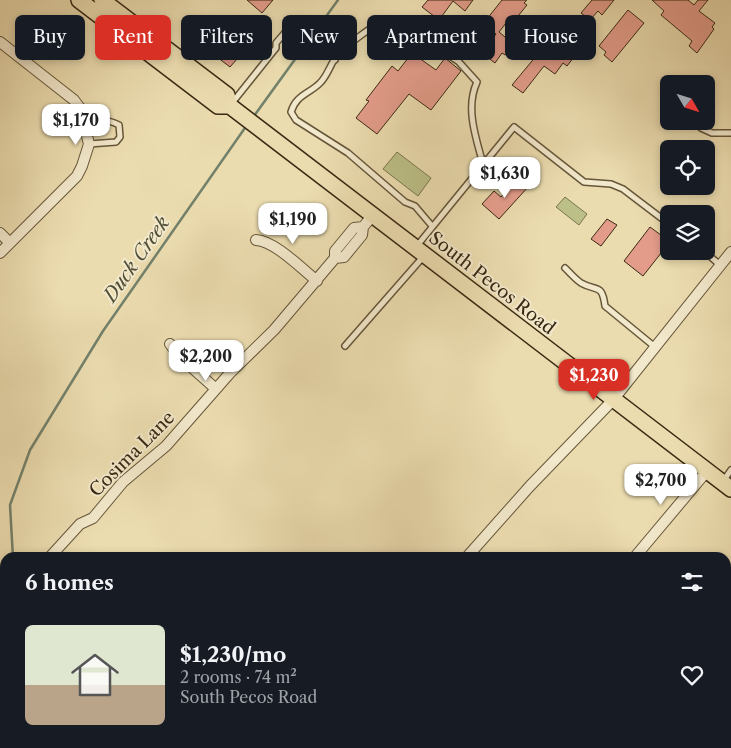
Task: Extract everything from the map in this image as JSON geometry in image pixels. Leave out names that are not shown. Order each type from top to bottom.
[{"type":"main road","points":[[79,0],[218,106],[230,108]]},
{"type":"main road","name":"South Pecos Road","points":[[102,0],[227,95],[230,108],[373,215],[726,486]]},
{"type":"street","points":[[0,42],[67,93],[80,108],[89,144],[86,157],[76,176],[0,253]]},
{"type":"street","name":"Cosima Lane","points":[[54,552],[80,524],[93,518],[123,482],[166,446],[244,357],[274,330],[317,281],[335,258],[335,251],[347,245],[354,228],[363,227],[373,215]]},
{"type":"street","points":[[0,233],[10,243]]},
{"type":"street","points":[[256,240],[272,244],[317,281]]},
{"type":"street","points":[[471,552],[530,486],[613,400],[731,252]]},
{"type":"street","points":[[170,344],[179,356],[216,389]]},
{"type":"street","points":[[639,552],[707,471]]},
{"type":"lane","points":[[357,42],[382,21],[390,19],[458,61],[476,82],[470,103],[483,164]]},
{"type":"lane","points":[[230,108],[276,48],[276,43],[282,36]]},
{"type":"lane","points":[[335,60],[328,74],[318,85],[302,94],[294,103],[291,112],[296,120],[348,153],[405,202],[415,206],[432,226]]},
{"type":"lane","points":[[85,122],[110,120],[119,125],[120,137],[116,142],[89,144]]},
{"type":"lane","points":[[345,346],[420,251],[432,226],[514,127],[584,182],[611,184],[623,189],[660,217]]},
{"type":"lane","points":[[705,130],[712,133],[731,133]]},
{"type":"lane","points":[[714,260],[720,266]]},
{"type":"lane","points":[[566,268],[579,282],[600,289],[603,293],[604,306],[655,347]]},
{"type":"lane","points":[[726,486],[731,470]]},
{"type":"green space","points":[[397,152],[431,178],[418,196],[383,169]]},
{"type":"green space","points":[[565,197],[587,214],[579,225],[556,207]]},
{"type":"building","points":[[247,0],[273,0],[262,13]]},
{"type":"building","points":[[428,0],[473,0],[465,11],[453,1],[443,15],[432,15],[422,7]]},
{"type":"building","points":[[502,0],[527,0],[524,3],[527,5],[519,15],[505,15],[505,24],[499,32],[505,37],[505,55],[502,53],[495,63],[491,60],[495,60],[495,15],[490,15]]},
{"type":"building","points":[[592,0],[614,0],[602,15],[598,11],[594,15],[584,15],[581,13]]},
{"type":"building","points":[[652,0],[688,0],[694,5],[698,0],[708,0],[699,11],[715,23],[712,27],[714,29],[697,53],[689,46],[692,41],[661,15],[664,11]]},
{"type":"building","points":[[628,10],[644,23],[612,62],[604,55],[606,52],[599,46]]},
{"type":"building","points":[[221,60],[236,60],[230,67]]},
{"type":"building","points":[[407,60],[422,60],[436,70],[444,60],[447,60],[461,71],[431,110],[409,94],[377,134],[356,118],[369,101],[366,100],[392,66],[398,71]]},
{"type":"building","points":[[533,60],[572,60],[567,66],[563,63],[555,74],[544,66],[523,93],[512,85]]},
{"type":"building","points":[[518,178],[528,187],[499,219],[482,204],[494,191],[501,197]]},
{"type":"building","points":[[607,219],[617,225],[601,246],[591,239]]},
{"type":"building","points":[[650,227],[660,234],[660,254],[643,276],[624,261]]},
{"type":"waterway","name":"Duck Creek","points":[[254,116],[338,0]]},
{"type":"waterway","name":"Duck Creek","points":[[13,552],[10,505],[30,450],[103,331],[247,125]]}]
